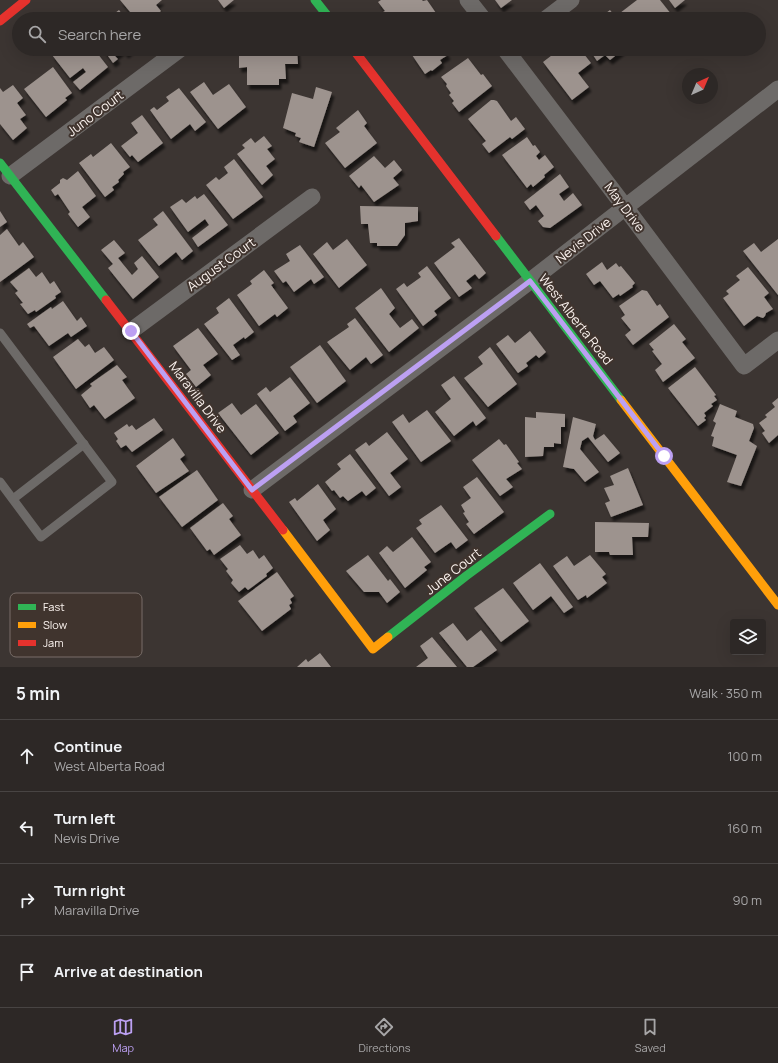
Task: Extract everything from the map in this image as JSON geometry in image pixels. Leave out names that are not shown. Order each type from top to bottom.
[{"type":"street","points":[[0,21],[26,0]]},
{"type":"street","points":[[315,0],[324,12]]},
{"type":"street","points":[[468,0],[477,12]]},
{"type":"street","points":[[555,12],[571,0]]},
{"type":"street","name":"Juno Court","points":[[5,170],[170,56]]},
{"type":"street","name":"West Alberta Road","points":[[358,56],[778,605]]},
{"type":"street","name":"May Drive","points":[[511,56],[744,366],[778,340]]},
{"type":"street","name":"Nevis Drive","points":[[252,490],[530,281],[778,89]]},
{"type":"street","name":"Maravilla Drive","points":[[5,170],[131,331],[373,649]]},
{"type":"street","name":"August Court","points":[[131,331],[312,197]]},
{"type":"street","name":"June Court","points":[[373,649],[466,576],[550,514]]},
{"type":"lane","points":[[0,333],[112,482],[41,537],[0,482]]},
{"type":"lane","points":[[13,499],[84,444]]},
{"type":"building","points":[[120,0],[162,0],[156,5],[161,11],[160,12],[130,12]]},
{"type":"building","points":[[218,0],[234,0],[224,8]]},
{"type":"building","points":[[381,0],[427,0],[435,12],[383,12],[385,11],[378,2]]},
{"type":"building","points":[[495,0],[512,0],[501,8]]},
{"type":"building","points":[[637,0],[660,0],[669,12],[621,12]]},
{"type":"building","points":[[669,0],[685,0],[675,8]]},
{"type":"building","points":[[53,56],[99,56],[108,67],[80,90],[73,82],[86,72],[83,68],[70,78]]},
{"type":"building","points":[[108,56],[115,56],[118,59],[113,63]]},
{"type":"building","points":[[239,56],[297,56],[298,64],[285,64],[286,79],[279,79],[279,85],[247,85],[247,67],[239,68]]},
{"type":"building","points":[[413,56],[446,56],[440,60],[442,63],[432,71],[431,70],[425,74]]},
{"type":"building","points":[[551,56],[586,56],[591,63],[578,73],[589,87],[572,100],[543,62]]},
{"type":"building","points":[[594,56],[604,56],[597,61]]},
{"type":"building","points":[[606,56],[615,56],[610,60]]},
{"type":"building","points":[[468,58],[492,86],[459,112],[452,103],[454,101],[449,95],[451,93],[446,86],[447,84],[441,77]]},
{"type":"building","points":[[53,67],[72,93],[65,98],[67,100],[46,117],[24,89]]},
{"type":"building","points":[[204,82],[213,95],[229,84],[246,107],[218,129],[190,92]]},
{"type":"building","points":[[13,85],[23,98],[17,103],[26,115],[20,119],[27,128],[13,140],[0,124],[0,88],[3,92]]},
{"type":"building","points":[[316,87],[332,92],[314,147],[299,142],[301,138],[295,136],[296,133],[283,128],[292,93],[313,99]]},
{"type":"building","points":[[179,88],[206,122],[195,131],[190,124],[171,139],[150,110],[154,107],[157,110],[169,101],[166,97]]},
{"type":"building","points":[[491,100],[497,101],[511,121],[516,117],[525,129],[512,139],[510,137],[489,153],[482,144],[486,141],[468,119]]},
{"type":"building","points":[[358,110],[367,123],[364,126],[377,143],[345,168],[325,143],[340,132],[336,128]]},
{"type":"building","points":[[142,115],[163,143],[138,162],[132,155],[130,157],[121,146],[138,133],[131,123]]},
{"type":"building","points":[[264,136],[272,146],[267,149],[275,159],[266,166],[273,175],[262,185],[237,154],[245,148],[242,145],[251,138],[255,143]]},
{"type":"building","points":[[527,137],[533,146],[535,145],[540,152],[536,156],[539,160],[545,155],[554,167],[533,187],[531,184],[527,188],[502,155]]},
{"type":"building","points":[[111,143],[130,167],[123,172],[124,174],[118,180],[119,182],[112,187],[114,190],[105,197],[79,163],[91,154],[93,157]]},
{"type":"building","points":[[374,156],[385,168],[394,160],[402,170],[393,178],[399,185],[374,202],[361,185],[359,188],[349,176]]},
{"type":"building","points":[[234,159],[263,197],[233,219],[206,185],[216,177],[219,180],[228,173],[224,167]]},
{"type":"building","points":[[78,171],[96,196],[82,207],[90,217],[78,227],[68,214],[70,212],[58,194],[55,196],[51,190],[60,183],[60,180],[63,178],[67,180]]},
{"type":"building","points":[[560,174],[569,187],[559,194],[564,201],[573,193],[582,205],[550,228],[543,227],[538,221],[544,216],[536,205],[530,210],[524,202]]},
{"type":"building","points":[[204,194],[228,225],[198,247],[192,238],[209,225],[205,219],[188,232],[170,207],[182,199],[186,203],[195,196],[197,199]]},
{"type":"building","points":[[360,206],[418,207],[418,221],[405,223],[405,235],[397,246],[377,246],[377,243],[370,243],[368,224],[361,224]]},
{"type":"building","points":[[0,211],[7,222],[0,227]]},
{"type":"building","points":[[163,211],[193,251],[182,260],[176,252],[159,266],[138,240],[158,225],[153,219]]},
{"type":"building","points":[[7,229],[19,246],[23,242],[34,257],[0,282],[0,235]]},
{"type":"building","points":[[459,238],[486,273],[479,279],[475,274],[466,281],[472,288],[459,297],[434,263],[455,247],[451,243]]},
{"type":"building","points":[[347,239],[367,265],[339,288],[313,254],[327,242],[333,250]]},
{"type":"building","points":[[778,239],[778,295],[743,251],[754,243],[761,252]]},
{"type":"building","points":[[114,240],[125,253],[118,258],[132,275],[138,269],[134,263],[142,256],[159,277],[133,299],[108,268],[113,264],[101,250]]},
{"type":"building","points":[[300,245],[324,277],[314,284],[311,279],[294,292],[286,281],[283,283],[274,271],[290,261],[286,254]]},
{"type":"building","points":[[602,262],[607,270],[616,263],[619,267],[621,266],[635,283],[632,286],[633,287],[620,296],[619,294],[613,298],[600,281],[594,285],[586,274]]},
{"type":"building","points":[[427,266],[451,298],[434,311],[437,315],[423,326],[396,289],[404,283],[407,287],[421,277],[418,273]]},
{"type":"building","points":[[748,267],[769,293],[764,297],[773,309],[766,313],[763,318],[757,316],[744,326],[723,298],[729,294],[726,291],[740,280],[736,276]]},
{"type":"building","points":[[29,268],[36,277],[42,272],[50,284],[54,281],[61,292],[55,296],[56,298],[36,312],[35,310],[28,314],[20,304],[23,303],[15,293],[18,291],[10,282]]},
{"type":"building","points":[[264,270],[274,283],[271,285],[288,308],[277,317],[275,314],[259,326],[237,295],[252,284],[250,281]]},
{"type":"building","points":[[381,288],[395,308],[389,314],[400,328],[412,319],[419,328],[389,352],[355,308]]},
{"type":"building","points":[[642,290],[647,291],[657,306],[660,304],[669,317],[633,345],[625,335],[631,330],[621,318],[625,315],[619,306]]},
{"type":"building","points":[[229,298],[254,332],[245,339],[244,337],[233,345],[240,355],[232,360],[204,324],[219,313],[216,308]]},
{"type":"building","points":[[63,301],[77,321],[81,317],[87,326],[71,337],[68,333],[49,346],[34,326],[30,328],[27,324],[51,307],[52,309]]},
{"type":"building","points":[[355,318],[383,355],[371,364],[366,357],[350,370],[327,342],[349,327],[347,324]]},
{"type":"building","points":[[674,324],[686,339],[682,342],[695,358],[663,382],[655,370],[662,364],[652,351],[654,350],[649,344]]},
{"type":"building","points":[[198,328],[218,354],[203,365],[211,375],[196,387],[186,374],[191,370],[173,346]]},
{"type":"building","points":[[530,331],[546,352],[539,358],[536,355],[526,363],[528,366],[518,373],[496,344],[508,335],[515,343]]},
{"type":"building","points":[[78,339],[85,347],[89,344],[95,353],[104,347],[114,360],[76,389],[53,357]]},
{"type":"building","points":[[320,345],[346,381],[317,403],[290,367]]},
{"type":"building","points":[[490,347],[517,384],[488,407],[464,378],[483,364],[478,357]]},
{"type":"building","points":[[117,365],[127,377],[122,380],[135,398],[105,419],[94,405],[90,408],[81,395],[92,386],[90,384]]},
{"type":"building","points":[[695,367],[716,395],[714,396],[717,400],[711,404],[713,406],[704,413],[706,416],[704,418],[706,420],[698,426],[668,388]]},
{"type":"building","points":[[454,376],[486,418],[476,426],[473,421],[454,436],[435,412],[451,399],[441,385]]},
{"type":"building","points":[[290,377],[310,403],[293,416],[297,422],[285,431],[257,394],[266,387],[270,392]]},
{"type":"building","points":[[778,398],[778,435],[769,443],[762,433],[765,431],[759,423],[767,417],[765,415],[775,407],[772,403]]},
{"type":"building","points":[[232,403],[241,415],[256,404],[279,433],[251,455],[218,413]]},
{"type":"building","points":[[720,404],[737,411],[735,417],[753,424],[754,428],[749,441],[757,446],[741,486],[727,482],[737,455],[712,446],[714,437],[711,436],[716,423],[713,421]]},
{"type":"building","points":[[427,410],[451,441],[421,462],[392,422],[403,414],[409,423]]},
{"type":"building","points":[[536,412],[565,414],[565,427],[561,427],[561,444],[554,443],[554,447],[544,447],[543,456],[525,457],[525,417],[536,418]]},
{"type":"building","points":[[573,417],[596,424],[593,436],[595,440],[604,434],[620,453],[608,462],[588,437],[582,441],[580,449],[599,472],[585,482],[574,469],[563,467]]},
{"type":"building","points":[[154,418],[163,430],[132,452],[126,445],[121,448],[116,441],[118,439],[114,433],[127,424],[129,427],[132,425],[136,430]]},
{"type":"building","points":[[387,432],[408,459],[390,473],[401,487],[389,496],[355,450],[366,442],[369,446]]},
{"type":"building","points":[[173,438],[185,455],[180,459],[189,471],[156,493],[136,466]]},
{"type":"building","points":[[499,439],[504,445],[506,444],[519,462],[517,463],[522,469],[506,479],[513,487],[500,496],[472,460]]},
{"type":"building","points":[[350,454],[376,488],[366,496],[362,491],[348,501],[343,496],[340,498],[325,482],[341,469],[337,464]]},
{"type":"building","points":[[628,468],[643,505],[611,517],[605,503],[610,501],[604,488],[614,485],[610,476]]},
{"type":"building","points":[[197,470],[218,500],[182,527],[159,497]]},
{"type":"building","points":[[477,477],[504,512],[474,534],[466,524],[469,522],[463,513],[465,512],[461,505],[471,498],[463,487]]},
{"type":"building","points":[[318,484],[336,509],[323,520],[330,530],[317,541],[289,502],[295,498],[297,501]]},
{"type":"building","points":[[223,503],[233,516],[229,519],[241,535],[214,555],[210,549],[207,551],[190,528]]},
{"type":"building","points":[[441,505],[468,540],[456,549],[451,542],[435,553],[416,528],[422,524],[419,520]]},
{"type":"building","points":[[595,522],[649,523],[648,537],[632,537],[633,555],[610,555],[609,552],[595,552]]},
{"type":"building","points":[[412,537],[431,562],[424,567],[427,570],[405,588],[379,553],[387,546],[393,552]]},
{"type":"building","points":[[240,545],[247,554],[253,550],[259,559],[264,555],[273,568],[266,574],[267,576],[248,590],[245,587],[239,592],[231,583],[233,580],[226,571],[228,569],[220,559]]},
{"type":"building","points":[[368,555],[388,581],[390,579],[400,592],[387,603],[379,592],[364,592],[346,571]]},
{"type":"building","points":[[590,555],[606,574],[602,577],[607,583],[587,598],[586,595],[578,600],[553,566],[567,556],[574,566]]},
{"type":"building","points":[[540,563],[573,607],[564,613],[551,596],[533,610],[513,583]]},
{"type":"building","points":[[277,572],[294,596],[290,599],[292,603],[289,605],[291,609],[262,631],[238,601]]},
{"type":"building","points":[[503,588],[529,621],[501,642],[474,608]]},
{"type":"building","points":[[453,623],[467,641],[481,630],[497,650],[473,667],[467,667],[439,633]]},
{"type":"building","points":[[432,637],[457,667],[416,667],[428,658],[420,646]]},
{"type":"building","points":[[320,653],[331,667],[297,667],[306,659],[308,662]]},
{"type":"traffic: fast","points":[[315,0],[324,12]]},
{"type":"traffic: fast","points":[[0,163],[106,300]]},
{"type":"traffic: fast","points":[[496,236],[621,400]]},
{"type":"traffic: fast","points":[[388,637],[466,576],[550,514]]},
{"type":"traffic: slow","points":[[621,400],[778,605]]},
{"type":"traffic: slow","points":[[283,530],[373,649],[388,637]]},
{"type":"traffic: jam","points":[[0,21],[26,0]]},
{"type":"traffic: jam","points":[[358,56],[496,236]]},
{"type":"traffic: jam","points":[[106,300],[283,530]]},
{"type":"route","points":[[131,331],[252,490],[530,281],[664,456]]}]
